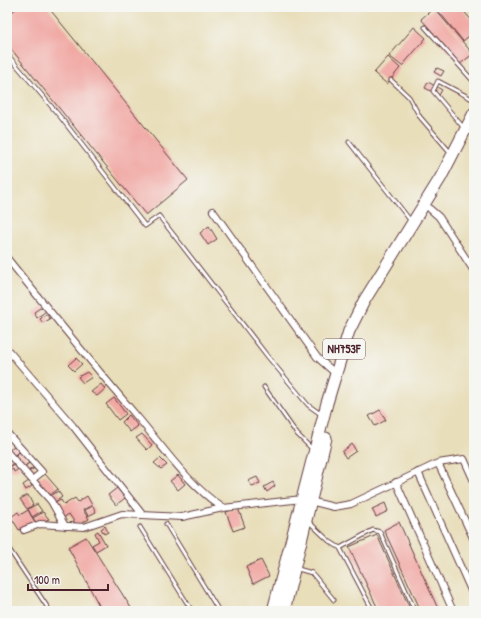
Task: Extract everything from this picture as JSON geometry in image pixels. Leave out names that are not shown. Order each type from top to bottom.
[{"type":"highway","name":"NH753F","points":[[273,611],[333,405],[356,334],[370,304],[447,180],[470,129],[474,113]]},
{"type":"highway","name":"NH753F","points":[[284,611],[306,519],[306,500],[314,451],[349,331],[364,301],[470,129]]},
{"type":"street","points":[[430,209],[439,217],[474,271]]},
{"type":"street","points":[[213,211],[317,357],[336,374]]},
{"type":"street","points":[[7,258],[102,376],[183,472],[207,498],[223,508]]},
{"type":"street","points":[[7,349],[73,426],[142,514]]},
{"type":"street","points":[[7,433],[42,472],[32,480]]},
{"type":"street","points":[[7,452],[54,505],[65,526]]},
{"type":"street","points":[[24,530],[40,524],[84,527],[116,515],[142,514],[182,517],[223,508],[306,500],[334,506],[345,505],[438,463],[464,459],[474,481]]},
{"type":"street","points":[[438,463],[474,540]]},
{"type":"street","points":[[418,472],[474,597]]},
{"type":"street","points":[[396,482],[453,611]]},
{"type":"lane","points":[[425,27],[474,82]]},
{"type":"lane","points":[[7,54],[62,119],[145,226],[159,216],[268,357],[308,405],[323,416]]},
{"type":"lane","points":[[391,80],[409,97],[420,117],[453,155]]},
{"type":"lane","points":[[470,129],[433,91],[438,81],[474,100]]},
{"type":"lane","points":[[349,142],[412,223]]},
{"type":"lane","points":[[264,388],[297,434],[314,451]]},
{"type":"lane","points":[[7,518],[7,526]]},
{"type":"lane","points":[[306,519],[329,541],[340,548],[373,611]]},
{"type":"lane","points":[[166,524],[219,611]]},
{"type":"lane","points":[[140,527],[192,611]]},
{"type":"lane","points":[[340,548],[373,530],[380,532],[415,611]]},
{"type":"lane","points":[[7,546],[50,611]]},
{"type":"lane","points":[[294,569],[307,570],[312,573],[334,600]]},
{"type":"building","points":[[18,7],[48,7],[188,180],[146,215],[7,44],[7,16]]},
{"type":"building","points":[[435,7],[460,7],[474,23],[474,32],[463,41]]},
{"type":"building","points":[[434,8],[473,54],[460,64],[421,19]]},
{"type":"building","points":[[414,27],[426,38],[402,66],[389,56]]},
{"type":"building","points":[[388,57],[400,68],[387,84],[374,73]]},
{"type":"building","points":[[437,68],[444,71],[441,76],[434,72]]},
{"type":"building","points":[[428,82],[442,90],[439,95],[425,88]]},
{"type":"building","points":[[209,226],[217,239],[208,245],[200,233]]},
{"type":"building","points":[[43,306],[46,311],[37,318],[34,312]]},
{"type":"building","points":[[46,314],[50,319],[43,323],[40,319]]},
{"type":"building","points":[[76,358],[82,364],[74,371],[68,365]]},
{"type":"building","points":[[87,372],[92,377],[83,383],[78,377]]},
{"type":"building","points":[[101,384],[105,389],[97,396],[91,392]]},
{"type":"building","points":[[114,398],[126,414],[118,420],[106,404]]},
{"type":"building","points":[[380,410],[386,420],[375,426],[369,416]]},
{"type":"building","points":[[129,415],[138,426],[130,432],[122,422]]},
{"type":"building","points":[[142,434],[152,445],[147,450],[136,438]]},
{"type":"building","points":[[352,444],[356,451],[346,458],[342,452]]},
{"type":"building","points":[[15,445],[20,451],[13,456],[8,451]]},
{"type":"building","points":[[21,451],[30,462],[23,468],[13,457]]},
{"type":"building","points":[[10,455],[15,463],[7,467],[7,457]]},
{"type":"building","points":[[160,458],[167,465],[161,469],[154,463]]},
{"type":"building","points":[[30,462],[34,467],[27,472],[23,468]]},
{"type":"building","points":[[17,463],[20,468],[14,472],[13,469],[10,471],[8,468]]},
{"type":"building","points":[[35,468],[38,472],[32,476],[28,472]]},
{"type":"building","points":[[45,474],[58,489],[49,496],[35,481]]},
{"type":"building","points":[[178,475],[185,484],[178,490],[170,481]]},
{"type":"building","points":[[257,477],[260,483],[252,486],[248,481]]},
{"type":"building","points":[[29,481],[32,486],[26,490],[23,485]]},
{"type":"building","points":[[273,482],[275,486],[267,492],[264,487]]},
{"type":"building","points":[[117,488],[125,498],[116,505],[108,495]]},
{"type":"building","points":[[58,491],[62,497],[55,502],[51,496]]},
{"type":"building","points":[[28,495],[33,505],[27,509],[20,499]]},
{"type":"building","points":[[87,496],[92,505],[83,510],[89,519],[77,526],[69,514],[63,518],[54,503],[61,500],[64,505],[75,498],[78,502]]},
{"type":"building","points":[[385,503],[388,511],[376,517],[372,509]]},
{"type":"building","points":[[37,504],[42,511],[32,517],[28,509]]},
{"type":"building","points":[[93,506],[96,512],[88,516],[85,510]]},
{"type":"building","points":[[238,508],[245,527],[233,531],[226,512]]},
{"type":"building","points":[[28,510],[35,522],[28,527],[27,525],[19,530],[11,517],[18,512],[20,515]]},
{"type":"building","points":[[43,512],[49,519],[37,524],[33,518]]},
{"type":"building","points":[[399,522],[439,611],[421,611],[384,530]]},
{"type":"building","points":[[105,526],[108,532],[104,534],[101,529]]},
{"type":"building","points":[[98,531],[106,545],[96,551],[92,545],[99,541],[95,533]]},
{"type":"building","points":[[377,535],[411,611],[379,611],[349,547]]},
{"type":"building","points":[[86,537],[133,611],[102,611],[68,547]]},
{"type":"building","points":[[261,560],[269,576],[253,584],[246,567]]}]
